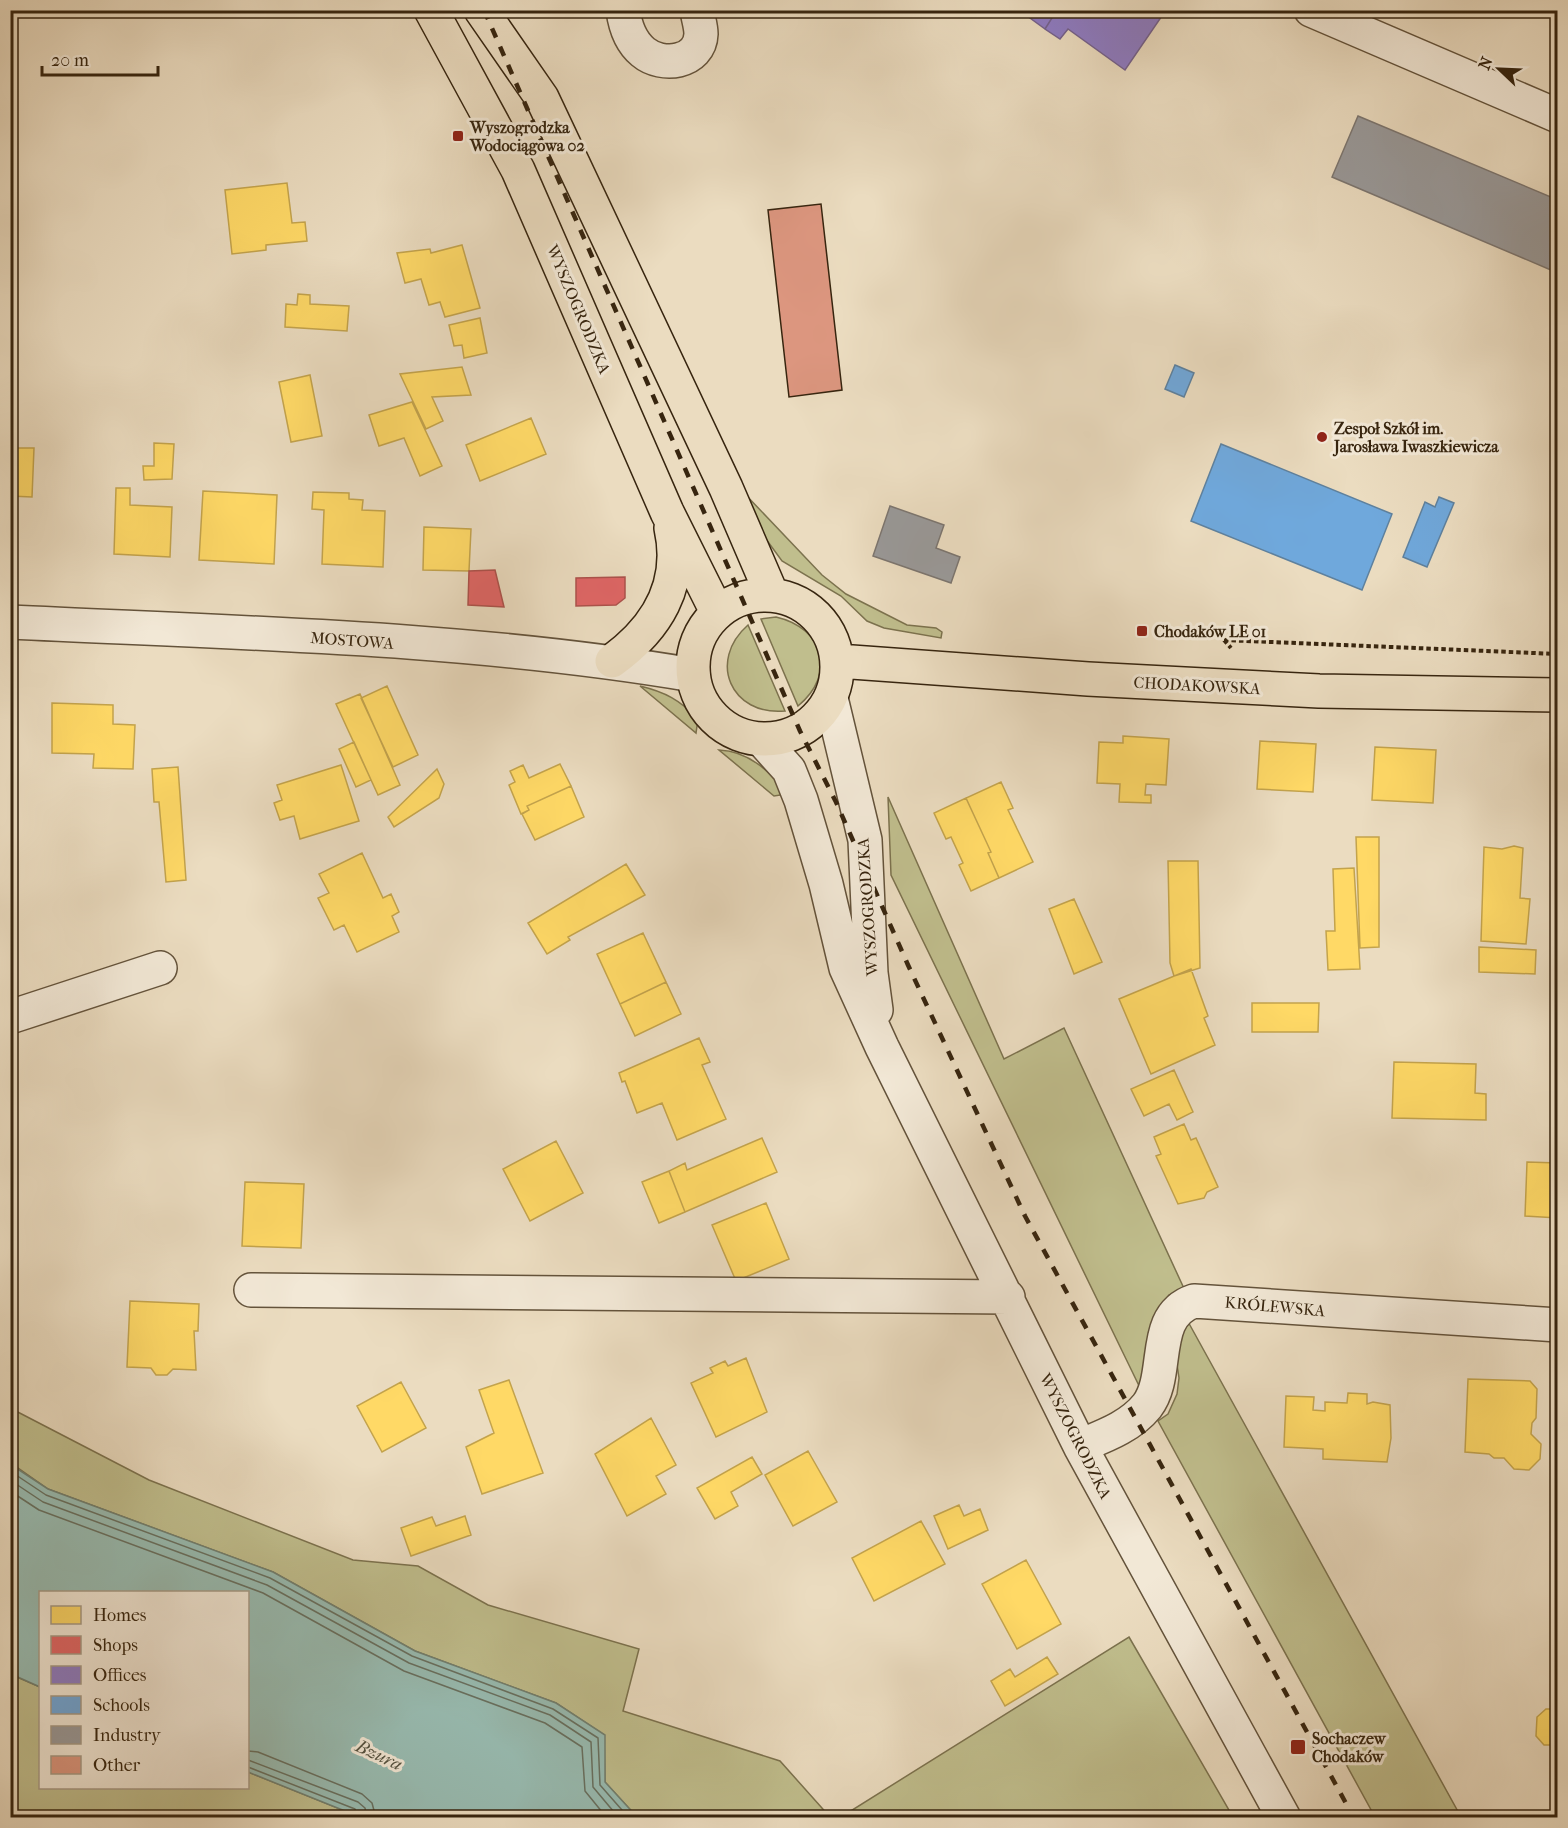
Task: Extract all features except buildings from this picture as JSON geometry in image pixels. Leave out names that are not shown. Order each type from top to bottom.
[{"type":"main road","name":"WYSZOGRODZKA","points":[[431,10],[518,170],[667,512],[717,612]]},
{"type":"main road","points":[[481,10],[542,98],[726,488],[772,595]]},
{"type":"main road","points":[[612,661],[635,644],[648,630],[667,597],[674,569],[673,540],[667,512]]},
{"type":"main road","points":[[772,595],[791,599],[810,609],[824,623],[834,641],[838,661],[837,680],[831,698],[818,717],[800,731],[782,738],[762,740],[732,731],[708,712],[698,695],[693,675],[695,647],[708,622],[717,612],[743,598],[772,595]]},
{"type":"main road","name":"CHODAKOWSKA","points":[[838,661],[1088,679],[1319,691],[1557,695]]},
{"type":"street","points":[[623,10],[634,43],[644,54],[668,62],[681,61],[695,51],[701,35],[697,10]]},
{"type":"street","points":[[1311,10],[1557,116]]},
{"type":"street","name":"MOSTOWA","points":[[10,622],[360,640],[612,661],[693,675]]},
{"type":"street","name":"WYSZOGRODZKA","points":[[831,698],[865,840],[871,973],[882,1047]]},
{"type":"street","name":"WYSZOGRODZKA","points":[[762,740],[789,770],[801,800],[826,884],[846,968],[882,1047],[1080,1446],[1284,1818]]},
{"type":"street","points":[[10,1017],[160,968]]},
{"type":"street","points":[[251,1290],[1008,1297]]},
{"type":"street","name":"KRÓLEWSKA","points":[[1080,1446],[1120,1428],[1147,1406],[1158,1387],[1166,1329],[1182,1305],[1194,1301],[1557,1325]]},
{"type":"path","points":[[1224,640],[1557,654]]},
{"type":"shaded area","points":[[744,493],[822,575],[846,594],[907,625],[936,628],[942,632],[941,638],[884,628],[867,621],[841,596],[782,561],[763,535]]},
{"type":"shaded area","points":[[776,617],[805,631],[820,654],[821,667],[818,680],[798,706],[761,619]]},
{"type":"shaded area","points":[[748,625],[785,711],[766,710],[751,705],[739,695],[731,683],[727,669],[729,654],[736,639]]},
{"type":"shaded area","points":[[640,686],[665,694],[685,707],[698,719],[696,733]]},
{"type":"shaded area","points":[[719,750],[740,754],[758,764],[787,794],[774,796]]},
{"type":"shaded area","points":[[888,797],[1004,1059],[1064,1028],[1187,1295],[1169,1295],[1153,1318],[1152,1357],[1144,1396],[891,875]]},
{"type":"shaded area","points":[[1186,1318],[1461,1817],[1375,1817],[1158,1421],[1168,1414],[1177,1394],[1179,1378],[1176,1358]]},
{"type":"shaded area","points":[[10,1408],[149,1480],[353,1560],[418,1566],[488,1605],[639,1649],[623,1711],[780,1761],[830,1817],[637,1817],[605,1782],[604,1735],[556,1703],[415,1651],[273,1572],[48,1489],[11,1463]]},
{"type":"shaded area","points":[[1129,1637],[1233,1817],[841,1817]]},
{"type":"shaded area","points":[[10,1674],[39,1687],[39,1789],[249,1789],[249,1772],[360,1817],[11,1817]]},
{"type":"water","name":"Bzura","points":[[10,1464],[48,1489],[273,1572],[415,1651],[556,1703],[605,1735],[605,1782],[637,1817],[360,1817],[249,1772],[249,1591],[39,1591],[39,1687],[11,1674]]},
{"type":"railway","points":[[484,10],[800,731],[836,802],[908,965],[1025,1216],[1354,1818]]},
{"type":"place","name":"Wyszogrodzka Wodociągowa 02","points":[[458,136]]},
{"type":"place","name":"Zespoł Szkół im. Jarosława Iwaszkiewicza","points":[[1322,437]]},
{"type":"place","name":"Chodaków LE 01","points":[[1142,631]]},
{"type":"place","name":"Sochaczew Chodaków","points":[[1298,1747]]}]
